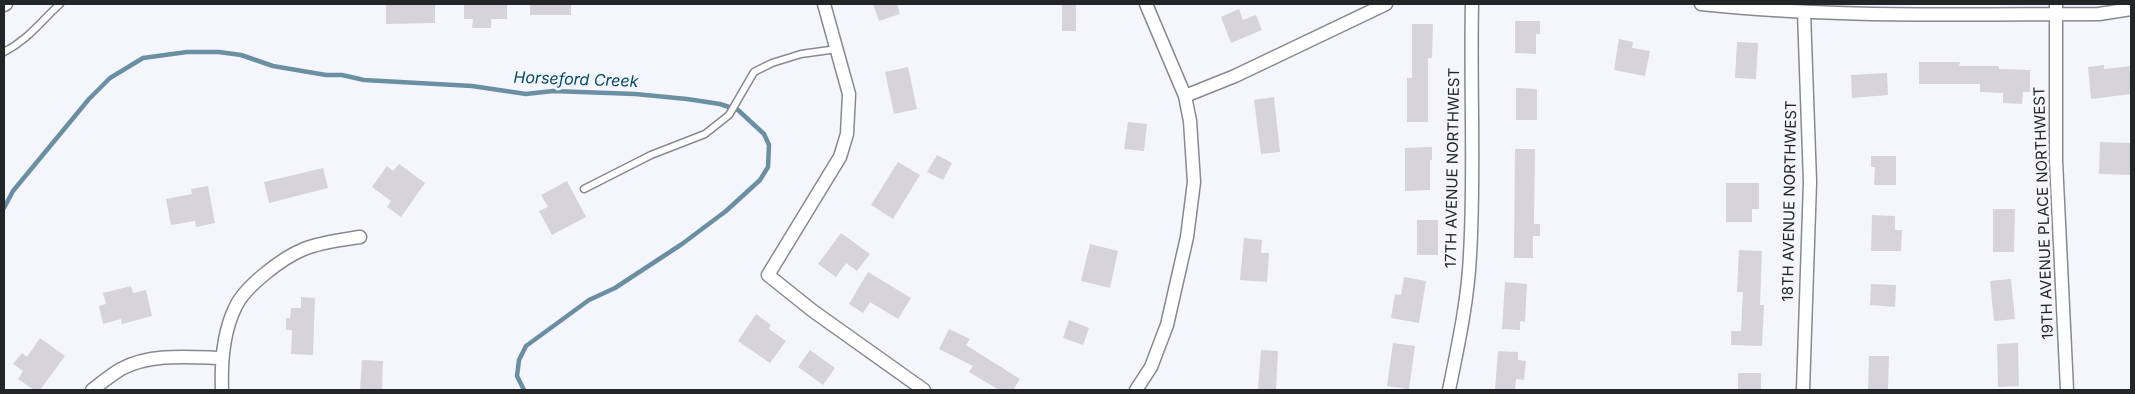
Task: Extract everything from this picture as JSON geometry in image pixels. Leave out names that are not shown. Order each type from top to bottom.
[{"type":"street","points":[[824,4],[849,94],[849,119],[844,148],[834,168],[768,275],[813,311],[924,390]]},
{"type":"street","points":[[1136,390],[1151,367],[1168,325],[1193,203],[1194,182],[1190,120],[1185,96],[1146,4]]},
{"type":"street","points":[[1185,96],[1235,76],[1386,4]]},
{"type":"street","name":"17TH AVENUE NORTHWEST","points":[[1449,390],[1470,256],[1472,4]]},
{"type":"street","points":[[1701,4],[1804,12],[2057,9],[2099,14],[2131,10]]},
{"type":"street","name":"19TH AVENUE PLACE NORTHWEST","points":[[2057,9],[2056,161],[2067,390]]},
{"type":"street","name":"18TH AVENUE NORTHWEST","points":[[1803,390],[1810,182],[1804,12]]},
{"type":"street","points":[[222,390],[221,358],[234,308],[255,280],[302,250],[327,242],[360,237]]},
{"type":"street","points":[[92,390],[120,369],[137,362],[166,357],[221,358]]},
{"type":"lane","points":[[4,52],[29,36],[44,18],[60,4]]},
{"type":"lane","points":[[584,189],[650,155],[705,134],[729,115],[754,72],[772,63],[801,54],[838,50]]},
{"type":"building","points":[[386,4],[435,4],[435,23],[386,24]]},
{"type":"building","points":[[464,4],[507,4],[507,19],[491,19],[491,28],[472,28],[473,19],[464,19]]},
{"type":"building","points":[[530,4],[571,4],[571,15],[530,15]]},
{"type":"building","points":[[873,4],[897,4],[900,14],[879,21]]},
{"type":"building","points":[[1062,4],[1076,4],[1076,31],[1062,31]]},
{"type":"building","points":[[1239,9],[1243,20],[1256,15],[1262,30],[1231,43],[1221,17]]},
{"type":"building","points":[[1515,21],[1540,21],[1540,34],[1536,34],[1536,54],[1515,53]]},
{"type":"building","points":[[1412,24],[1433,24],[1432,58],[1428,58],[1428,122],[1407,122],[1407,78],[1412,78]]},
{"type":"building","points":[[1619,39],[1633,42],[1632,48],[1650,51],[1645,76],[1614,70]]},
{"type":"building","points":[[1737,42],[1758,43],[1756,79],[1735,78]]},
{"type":"building","points":[[1919,62],[1960,62],[1959,66],[1999,66],[1999,69],[2030,70],[2030,92],[2023,92],[2022,104],[2003,103],[2003,93],[1980,92],[1980,84],[1919,84]]},
{"type":"building","points":[[2104,65],[2104,69],[2131,66],[2131,94],[2091,99],[2088,67]]},
{"type":"building","points":[[908,67],[917,109],[894,114],[885,72]]},
{"type":"building","points":[[1887,73],[1888,95],[1852,98],[1851,75]]},
{"type":"building","points":[[1516,88],[1537,89],[1537,120],[1516,120]]},
{"type":"building","points":[[1274,97],[1280,152],[1261,154],[1254,100]]},
{"type":"building","points":[[1128,122],[1147,124],[1144,151],[1124,149]]},
{"type":"building","points":[[2100,142],[2131,143],[2131,175],[2099,174]]},
{"type":"building","points":[[1432,147],[1430,190],[1405,191],[1405,148]]},
{"type":"building","points":[[1515,149],[1535,149],[1534,224],[1540,224],[1540,236],[1533,236],[1533,258],[1514,258]]},
{"type":"building","points":[[937,155],[952,163],[943,180],[927,172]]},
{"type":"building","points":[[1871,156],[1896,156],[1896,185],[1874,185],[1875,167],[1871,167]]},
{"type":"building","points":[[898,162],[920,175],[893,219],[871,205]]},
{"type":"building","points":[[399,164],[425,183],[401,217],[387,207],[391,201],[372,187],[387,166],[393,171]]},
{"type":"building","points":[[323,168],[328,188],[269,203],[264,182]]},
{"type":"building","points":[[567,181],[586,217],[552,235],[539,211],[548,207],[541,195]]},
{"type":"building","points":[[1726,183],[1759,183],[1759,209],[1752,209],[1752,222],[1726,222]]},
{"type":"building","points":[[208,186],[215,223],[196,227],[195,221],[171,225],[166,199],[192,194],[191,189]]},
{"type":"building","points":[[1993,209],[2015,209],[2014,252],[1993,252]]},
{"type":"building","points":[[1872,215],[1895,216],[1895,230],[1902,230],[1901,251],[1871,251]]},
{"type":"building","points":[[1417,220],[1438,220],[1438,255],[1417,255]]},
{"type":"building","points":[[841,233],[870,254],[857,271],[846,263],[836,277],[818,264]]},
{"type":"building","points":[[1244,238],[1262,240],[1261,253],[1269,253],[1267,282],[1240,280]]},
{"type":"building","points":[[1090,244],[1118,251],[1110,288],[1081,281]]},
{"type":"building","points":[[1739,250],[1762,251],[1760,305],[1764,305],[1762,346],[1731,345],[1731,331],[1741,331],[1743,292],[1737,292]]},
{"type":"building","points":[[868,272],[911,298],[898,319],[870,302],[863,313],[849,304]]},
{"type":"building","points":[[1404,277],[1426,281],[1419,323],[1391,318],[1395,294],[1401,295]]},
{"type":"building","points":[[2011,279],[2015,319],[1994,321],[1990,281]]},
{"type":"building","points":[[1505,282],[1527,284],[1525,322],[1520,321],[1520,330],[1502,329]]},
{"type":"building","points":[[1871,284],[1896,285],[1895,307],[1870,305]]},
{"type":"building","points":[[131,286],[133,293],[146,290],[152,316],[122,324],[121,319],[103,324],[99,306],[106,304],[103,293]]},
{"type":"building","points":[[301,297],[315,298],[313,355],[291,354],[292,330],[286,330],[286,318],[290,318],[291,308],[301,308]]},
{"type":"building","points":[[756,314],[771,325],[769,329],[786,341],[770,363],[738,341]]},
{"type":"building","points":[[1069,320],[1089,328],[1083,345],[1063,338]]},
{"type":"building","points":[[949,329],[970,339],[966,345],[1020,379],[1013,390],[999,390],[969,372],[973,366],[939,349]]},
{"type":"building","points":[[40,338],[65,356],[40,390],[34,390],[18,379],[23,371],[13,364],[22,353],[27,357]]},
{"type":"building","points":[[1393,343],[1415,346],[1409,389],[1387,386]]},
{"type":"building","points":[[2018,343],[2019,386],[1998,387],[1997,344]]},
{"type":"building","points":[[810,350],[835,368],[823,385],[798,367]]},
{"type":"building","points":[[1261,350],[1278,351],[1276,390],[1258,390]]},
{"type":"building","points":[[1498,351],[1518,352],[1518,360],[1526,361],[1524,380],[1516,379],[1515,390],[1495,390]]},
{"type":"building","points":[[1869,356],[1889,356],[1888,390],[1868,390]]},
{"type":"building","points":[[362,360],[383,361],[382,390],[360,390]]},
{"type":"building","points":[[1738,373],[1761,373],[1761,390],[1738,390]]},
{"type":"waterway","name":"Horseford Creek","points":[[4,208],[13,191],[89,99],[110,78],[143,58],[187,52],[219,52],[241,55],[273,66],[326,75],[342,75],[364,80],[472,86],[526,94],[553,91],[635,94],[720,104],[738,110],[764,134],[769,145],[768,167],[760,180],[726,211],[682,244],[615,288],[589,300],[526,346],[519,360],[517,376],[524,390]]}]
